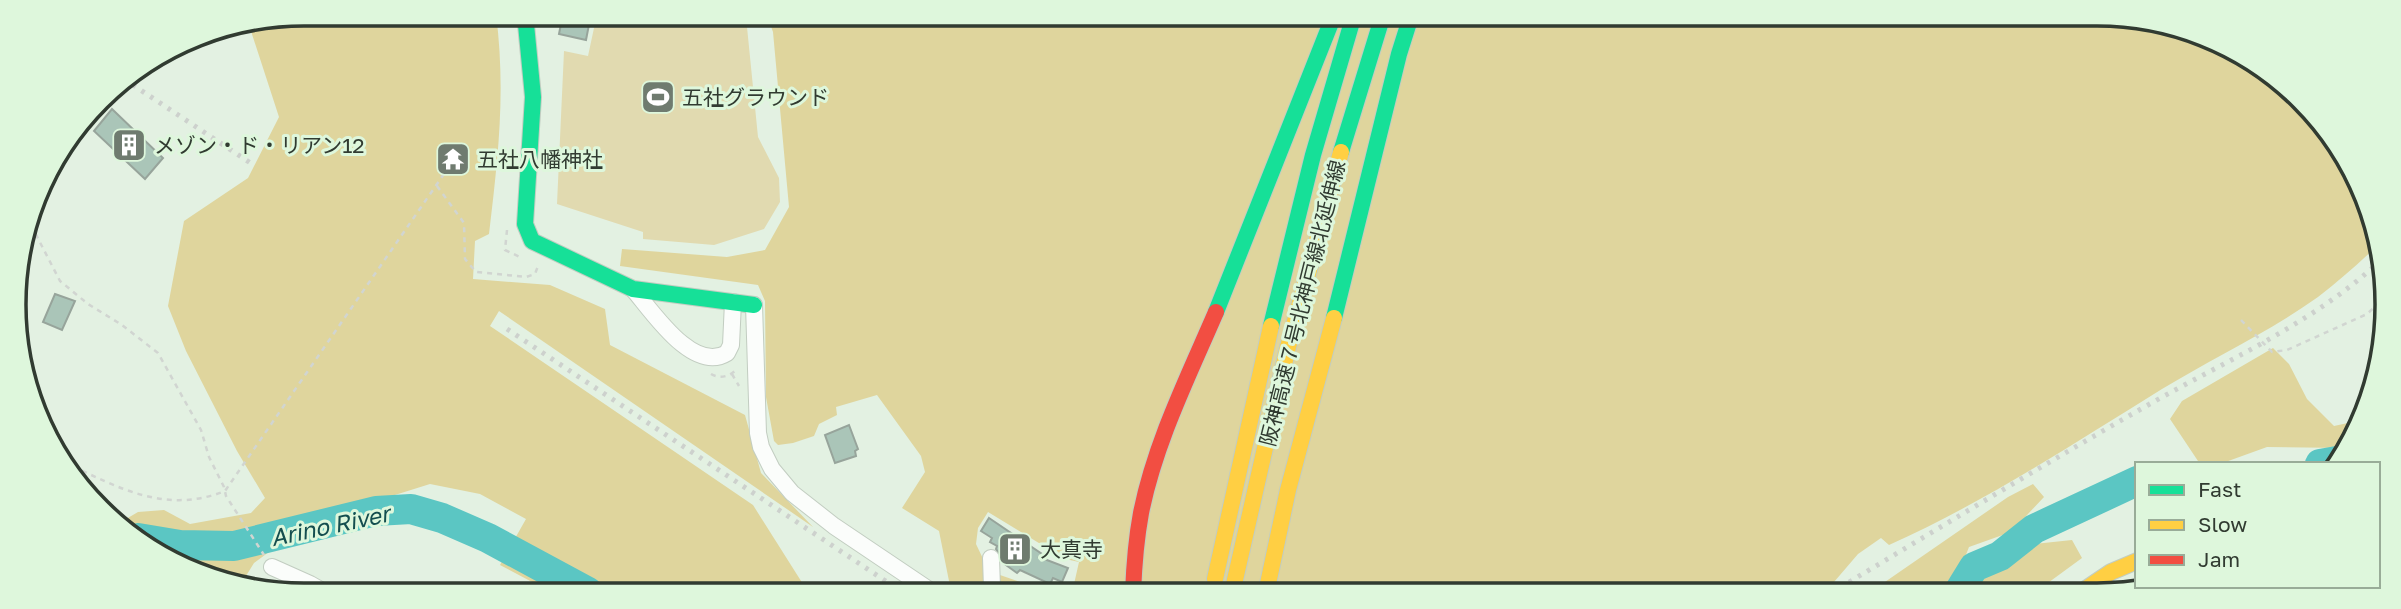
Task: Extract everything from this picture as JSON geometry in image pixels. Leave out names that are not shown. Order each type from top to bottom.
[{"type":"main road","points":[[526,26],[533,97],[526,230],[536,245],[633,289],[754,304]]},
{"type":"main road","points":[[1133,583],[1139,525],[1151,471],[1189,372],[1253,224],[1330,26]]},
{"type":"main road","name":"阪神高速７号北神戸線北延伸線","points":[[1215,583],[1249,423],[1303,196],[1351,26]]},
{"type":"main road","name":"阪神高速７号北神戸線北延伸線","points":[[1234,583],[1293,328],[1320,224],[1344,137],[1380,26]]},
{"type":"main road","points":[[1268,583],[1287,489],[1324,356],[1398,54],[1408,26]]},
{"type":"main road","points":[[2095,583],[2111,572],[2135,562]]},
{"type":"street","points":[[633,289],[675,339],[700,355],[712,358],[723,356],[731,345],[733,302]]},
{"type":"street","points":[[754,304],[758,433],[761,447],[772,469],[792,493],[834,526],[917,583]]},
{"type":"street","points":[[991,558],[992,583]]},
{"type":"street","points":[[272,567],[310,583]]},
{"type":"path","points":[[81,469],[140,496],[188,500],[225,494],[446,172]]},
{"type":"path","points":[[436,185],[464,223],[464,260],[476,272],[526,277],[534,274],[538,266]]},
{"type":"path","points":[[507,225],[505,250],[527,261]]},
{"type":"path","points":[[36,234],[60,281],[158,353],[201,430],[225,494],[272,567]]},
{"type":"path","points":[[2241,320],[2272,352],[2287,350],[2367,314],[2375,307]]},
{"type":"path","points":[[706,371],[716,377],[732,374],[736,370]]},
{"type":"path","points":[[732,374],[738,384]]},
{"type":"shaded area","points":[[304,26],[497,26],[501,98],[498,152],[489,234],[475,241],[473,279],[550,285],[605,309],[610,345],[745,415],[761,473],[813,527],[499,311],[490,326],[753,505],[802,583],[534,583],[500,565],[526,519],[480,494],[430,484],[363,505],[334,532],[277,546],[254,563],[246,576],[215,568],[181,554],[127,519],[138,512],[164,510],[190,524],[251,513],[265,498],[237,451],[186,351],[168,306],[184,221],[248,178],[279,117],[251,32]]},
{"type":"shaded area","name":"五社グラウンド","points":[[594,26],[746,26],[758,137],[779,178],[780,202],[764,229],[714,245],[643,239],[643,232],[557,204],[564,51],[588,56]]},
{"type":"shaded area","points":[[771,26],[2096,26],[2133,29],[2169,36],[2203,47],[2251,73],[2280,95],[2306,121],[2337,165],[2354,198],[2369,253],[2326,291],[2299,310],[2028,471],[1960,510],[1889,545],[1881,538],[1858,554],[1832,583],[1074,583],[1079,562],[1052,556],[1047,548],[988,512],[978,528],[976,544],[985,563],[985,583],[949,583],[939,531],[902,508],[925,472],[921,456],[877,395],[836,407],[837,415],[819,424],[814,436],[778,445],[774,441],[766,397],[765,301],[758,285],[620,266],[622,249],[727,257],[765,250],[789,207]]},
{"type":"shaded area","points":[[2273,348],[2289,364],[2307,399],[2334,426],[2348,423],[2335,448],[2267,447],[2226,462],[2199,462],[2170,419],[2182,401]]},
{"type":"shaded area","points":[[2033,484],[2044,497],[2011,532],[1969,547],[1955,583],[1883,583],[2008,497]]},
{"type":"shaded area","points":[[2072,540],[2082,558],[2048,583],[1972,583],[1993,554],[2014,546]]},
{"type":"shaded area","points":[[1000,575],[1023,583],[999,583]]},
{"type":"building","points":[[561,26],[589,26],[586,40],[559,34]]},
{"type":"building","name":"メゾン・ド・リアン12","points":[[112,109],[163,158],[145,179],[94,131]]},
{"type":"building","points":[[55,294],[75,301],[62,330],[43,322]]},
{"type":"building","points":[[849,425],[858,449],[855,451],[856,456],[835,463],[825,435]]},
{"type":"building","name":"大真寺","points":[[989,518],[1042,554],[1039,557],[1068,568],[1062,582],[1053,578],[1048,583],[1020,570],[1017,573],[1006,565],[1009,561],[1001,556],[997,546],[990,542],[992,538],[981,531]]},
{"type":"waterway","name":"Arino River","points":[[1964,583],[1974,567],[2000,556],[2034,529],[2135,482]]},
{"type":"waterway","name":"Arino River","points":[[159,542],[180,545],[234,546],[376,511],[411,509],[442,518],[488,538],[571,583]]},
{"type":"railway","points":[[133,85],[252,164]]},
{"type":"railway","points":[[1848,583],[2114,424],[2300,321],[2372,268]]},
{"type":"railway","points":[[507,329],[888,583]]},
{"type":"traffic: fast","points":[[526,26],[533,97],[525,224],[532,241],[633,289],[754,305]]},
{"type":"traffic: fast","points":[[1216,312],[1330,26]]},
{"type":"traffic: fast","points":[[1271,326],[1313,155],[1351,26]]},
{"type":"traffic: fast","points":[[1341,152],[1380,26]]},
{"type":"traffic: fast","points":[[1334,318],[1408,26]]},
{"type":"traffic: slow","points":[[1234,583],[1288,347],[1341,152]]},
{"type":"traffic: slow","points":[[1268,583],[1288,490],[1334,318]]},
{"type":"traffic: slow","points":[[1215,579],[1271,326]]},
{"type":"traffic: slow","points":[[2095,583],[2111,572],[2135,562]]},
{"type":"traffic: jam","points":[[1134,583],[1139,523],[1147,487],[1173,411],[1216,312]]},
{"type":"place","name":"五社グラウンド","points":[[658,97]]},
{"type":"place","name":"メゾン・ド・リアン12","points":[[129,145]]},
{"type":"place","name":"五社八幡神社","points":[[453,159]]},
{"type":"place","name":"大真寺","points":[[1015,549]]}]
